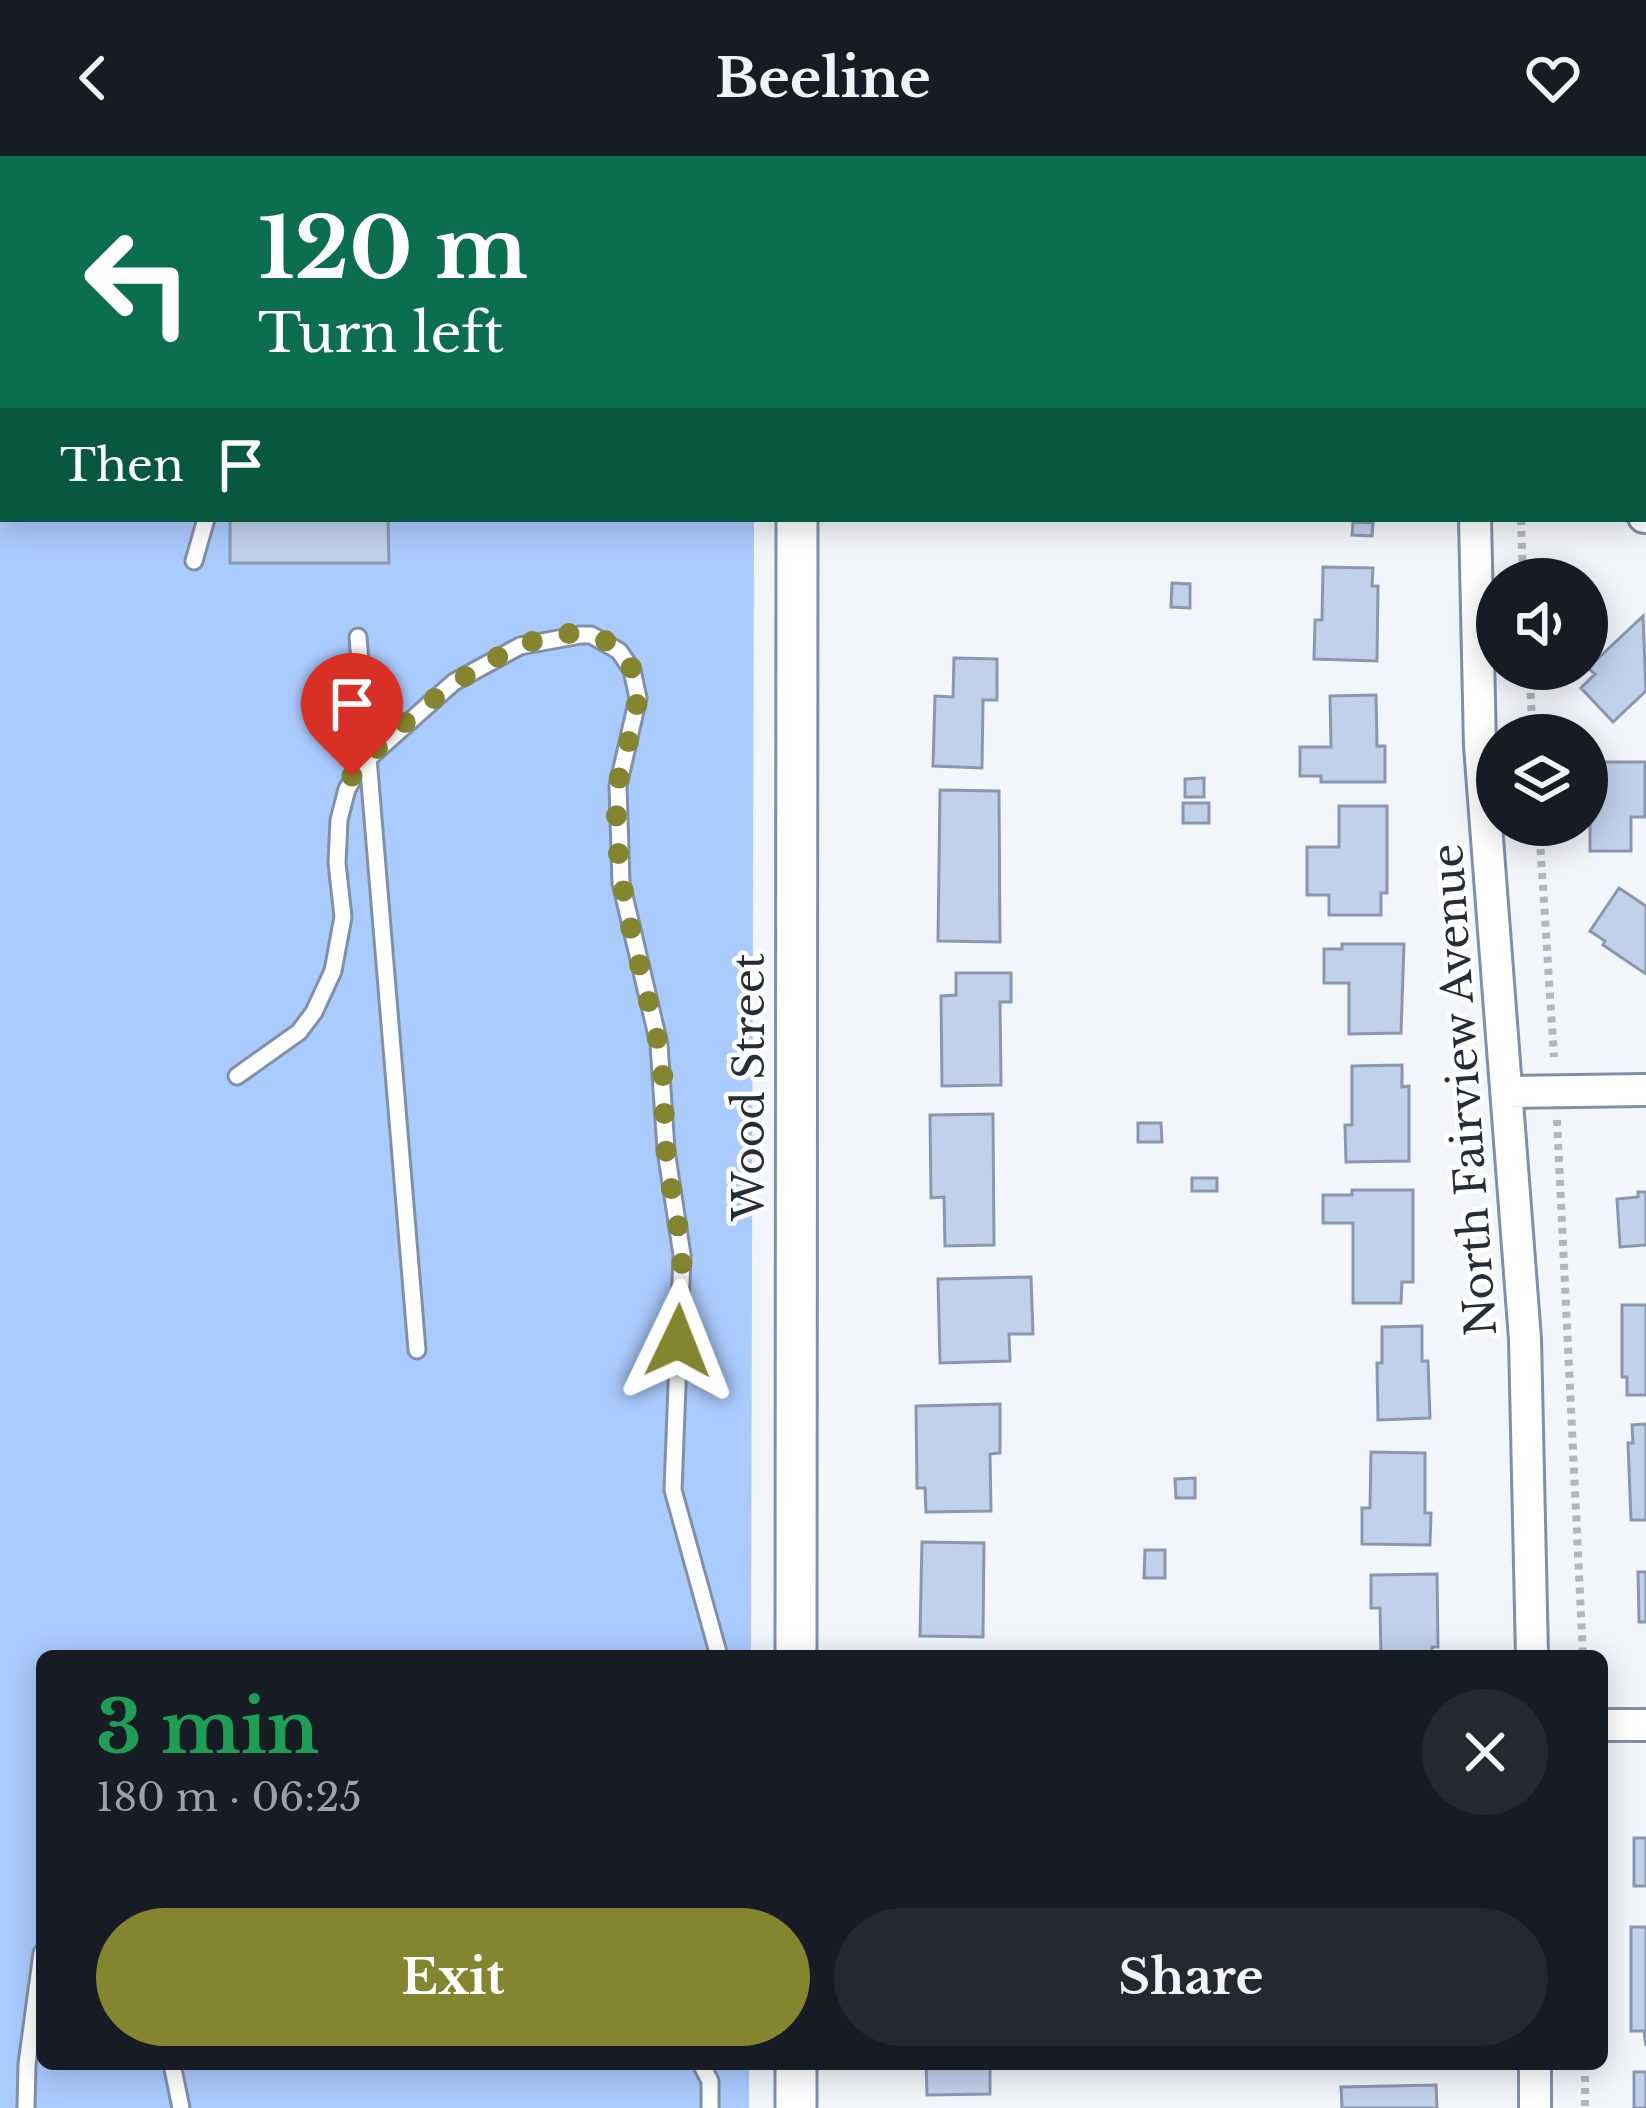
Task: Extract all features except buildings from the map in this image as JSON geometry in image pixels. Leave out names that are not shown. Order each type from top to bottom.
[{"type":"street","name":"Wood Street","points":[[796,1650],[797,522]]},
{"type":"street","name":"North Fairview Avenue","points":[[1475,522],[1480,746],[1525,1339],[1532,1650]]},
{"type":"street","points":[[1508,1092],[1646,1090]]},
{"type":"street","points":[[1608,1725],[1646,1725]]},
{"type":"street","points":[[796,2070],[796,2108]]},
{"type":"street","points":[[1535,2070],[1535,2108]]},
{"type":"lane","points":[[194,561],[205,522]]},
{"type":"lane","points":[[237,1076],[299,1032],[333,971],[344,917],[337,863],[340,820],[352,776],[368,758],[454,682],[505,652],[536,640],[591,635],[619,651],[632,670],[638,698],[618,786],[621,883],[662,1063],[666,1150],[682,1255],[673,1490],[717,1650]]},
{"type":"lane","points":[[358,638],[417,1349]]},
{"type":"lane","points":[[26,2108],[36,1997]]},
{"type":"lane","points":[[173,2070],[181,2108]]},
{"type":"lane","points":[[704,2070],[710,2081],[710,2108]]},
{"type":"path","points":[[1521,522],[1522,558]]},
{"type":"path","points":[[1540,846],[1557,1090],[1582,1650]]},
{"type":"path","points":[[1585,2070],[1585,2108]]},
{"type":"shaded area","points":[[0,522],[754,522],[751,1650],[36,1650],[36,2070],[749,2070],[749,2108],[0,2108]]},
{"type":"route","points":[[352,776],[440,693],[505,652],[536,640],[591,635],[626,659],[638,698],[618,786],[617,834],[621,883],[662,1063],[666,1150],[682,1255],[678,1341]]}]
